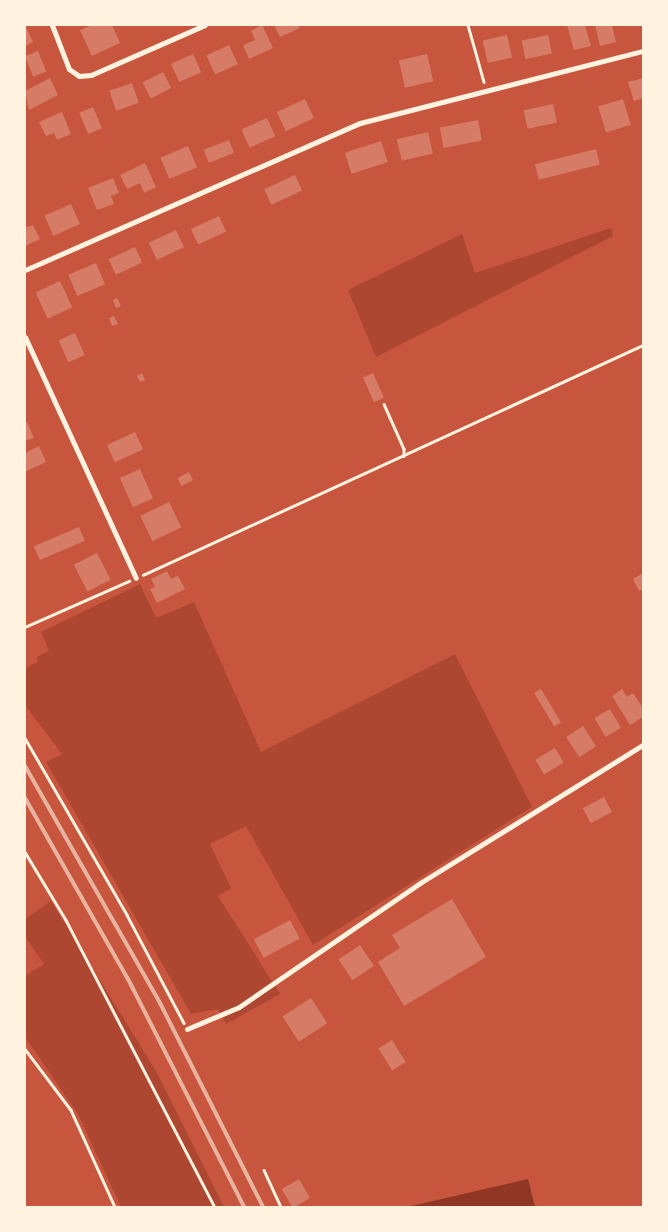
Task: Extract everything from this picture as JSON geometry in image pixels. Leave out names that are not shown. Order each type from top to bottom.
[{"type":"street","points":[[52,25],[70,69],[79,76],[91,75],[205,25]]},
{"type":"street","points":[[25,270],[360,123],[643,51]]},
{"type":"street","points":[[25,337],[136,578]]},
{"type":"street","points":[[187,1029],[239,1008],[420,883],[643,745]]},
{"type":"path","points":[[468,25],[486,91]]},
{"type":"path","points":[[25,628],[404,456],[643,344]]},
{"type":"path","points":[[384,404],[404,448],[404,456]]},
{"type":"path","points":[[25,738],[127,915],[187,1029]]},
{"type":"path","points":[[25,852],[66,920],[215,1207]]},
{"type":"path","points":[[25,1049],[71,1110],[115,1207]]},
{"type":"path","points":[[264,1170],[281,1207]]},
{"type":"shaded area","points":[[611,228],[613,236],[376,357],[348,290],[462,234],[475,273]]},
{"type":"shaded area","points":[[140,584],[156,618],[194,602],[261,752],[455,654],[532,807],[313,945],[246,826],[210,844],[231,888],[218,896],[280,994],[226,1024],[218,1009],[191,1014],[46,762],[62,754],[25,705],[25,668],[38,662],[37,657],[49,651],[41,632]]},
{"type":"shaded area","points":[[51,901],[156,1071],[224,1207],[121,1207],[78,1114],[25,1037],[25,976],[44,964],[25,937],[25,919]]},
{"type":"shaded area","points":[[528,1179],[535,1207],[407,1207]]},
{"type":"building","points":[[25,25],[33,42],[25,46]]},
{"type":"building","points":[[92,25],[112,25],[120,43],[92,56],[80,30]]},
{"type":"building","points":[[262,25],[273,48],[249,59],[243,45],[255,40],[251,31]]},
{"type":"building","points":[[274,25],[298,25],[300,28],[280,37]]},
{"type":"building","points":[[567,25],[585,25],[591,46],[574,50]]},
{"type":"building","points":[[595,25],[612,25],[616,42],[600,46]]},
{"type":"building","points":[[507,35],[512,57],[488,63],[483,41]]},
{"type":"building","points":[[548,35],[552,54],[526,59],[522,41]]},
{"type":"building","points":[[229,45],[238,64],[215,75],[206,56]]},
{"type":"building","points":[[38,51],[46,71],[33,77],[25,56]]},
{"type":"building","points":[[193,54],[201,72],[179,82],[171,64]]},
{"type":"building","points":[[427,54],[433,81],[405,88],[399,61]]},
{"type":"building","points":[[163,72],[171,88],[151,98],[143,82]]},
{"type":"building","points":[[50,78],[58,95],[29,110],[25,91]]},
{"type":"building","points":[[643,78],[643,98],[634,101],[628,82]]},
{"type":"building","points":[[132,83],[139,103],[116,111],[109,91]]},
{"type":"building","points":[[305,99],[314,118],[286,131],[277,112]]},
{"type":"building","points":[[623,99],[631,125],[606,132],[598,107]]},
{"type":"building","points":[[553,104],[557,123],[528,129],[524,110]]},
{"type":"building","points":[[93,107],[102,128],[88,134],[79,113]]},
{"type":"building","points":[[62,112],[71,134],[57,140],[54,133],[46,136],[39,122]]},
{"type":"building","points":[[267,118],[275,136],[250,148],[241,129]]},
{"type":"building","points":[[478,120],[482,141],[444,148],[440,127]]},
{"type":"building","points":[[428,132],[433,153],[402,161],[397,139]]},
{"type":"building","points":[[229,140],[234,153],[209,163],[204,150]]},
{"type":"building","points":[[381,141],[388,162],[352,174],[345,153]]},
{"type":"building","points":[[188,146],[197,167],[169,179],[160,158]]},
{"type":"building","points":[[596,149],[600,165],[539,180],[535,164]]},
{"type":"building","points":[[145,163],[156,187],[144,193],[140,183],[127,189],[120,175]]},
{"type":"building","points":[[295,175],[302,190],[271,205],[264,189]]},
{"type":"building","points":[[113,178],[119,193],[111,196],[114,204],[97,210],[88,188]]},
{"type":"building","points":[[71,204],[80,224],[53,236],[45,216]]},
{"type":"building","points":[[219,216],[226,231],[198,245],[191,229]]},
{"type":"building","points":[[33,225],[40,239],[25,246],[25,228]]},
{"type":"building","points":[[176,230],[184,247],[157,260],[149,243]]},
{"type":"building","points":[[135,247],[142,262],[116,275],[109,259]]},
{"type":"building","points":[[96,263],[105,284],[77,296],[68,275]]},
{"type":"building","points":[[60,281],[72,307],[48,319],[36,292]]},
{"type":"building","points":[[117,298],[121,306],[116,308],[113,300]]},
{"type":"building","points":[[114,316],[118,324],[112,326],[109,318]]},
{"type":"building","points":[[75,333],[85,355],[68,362],[59,340]]},
{"type":"building","points":[[142,373],[145,380],[140,382],[137,376]]},
{"type":"building","points":[[373,373],[384,398],[374,402],[363,377]]},
{"type":"building","points":[[27,422],[34,438],[25,441],[25,423]]},
{"type":"building","points":[[135,432],[143,449],[115,462],[107,445]]},
{"type":"building","points":[[39,446],[46,462],[25,472],[25,453]]},
{"type":"building","points":[[140,469],[153,498],[133,507],[120,478]]},
{"type":"building","points":[[189,472],[193,480],[182,486],[177,478]]},
{"type":"building","points":[[169,502],[181,527],[153,541],[140,516]]},
{"type":"building","points":[[79,527],[85,541],[40,560],[34,546]]},
{"type":"building","points":[[97,553],[111,580],[87,592],[74,565]]},
{"type":"building","points":[[167,571],[171,579],[178,576],[185,589],[157,603],[150,589],[155,587],[151,579]]},
{"type":"building","points":[[643,573],[643,589],[639,591],[633,579]]},
{"type":"building","points":[[541,689],[561,722],[554,727],[534,693]]},
{"type":"building","points":[[622,689],[627,697],[633,693],[643,708],[643,717],[630,725],[612,696]]},
{"type":"building","points":[[610,709],[621,728],[605,737],[594,718]]},
{"type":"building","points":[[583,726],[596,746],[579,757],[566,737]]},
{"type":"building","points":[[555,748],[564,763],[544,774],[535,760]]},
{"type":"building","points":[[604,797],[612,812],[591,823],[583,808]]},
{"type":"building","points":[[452,899],[486,957],[404,1006],[378,962],[400,948],[392,935]]},
{"type":"building","points":[[290,920],[300,939],[264,958],[254,939]]},
{"type":"building","points":[[360,945],[374,966],[352,980],[338,960]]},
{"type":"building","points":[[311,998],[327,1023],[299,1042],[282,1017]]},
{"type":"building","points":[[392,1040],[406,1062],[392,1071],[378,1048]]},
{"type":"building","points":[[299,1179],[310,1198],[292,1207],[282,1189]]},
{"type":"railway","points":[[25,766],[160,1003],[263,1207]]},
{"type":"railway","points":[[25,798],[128,979],[244,1207]]}]
